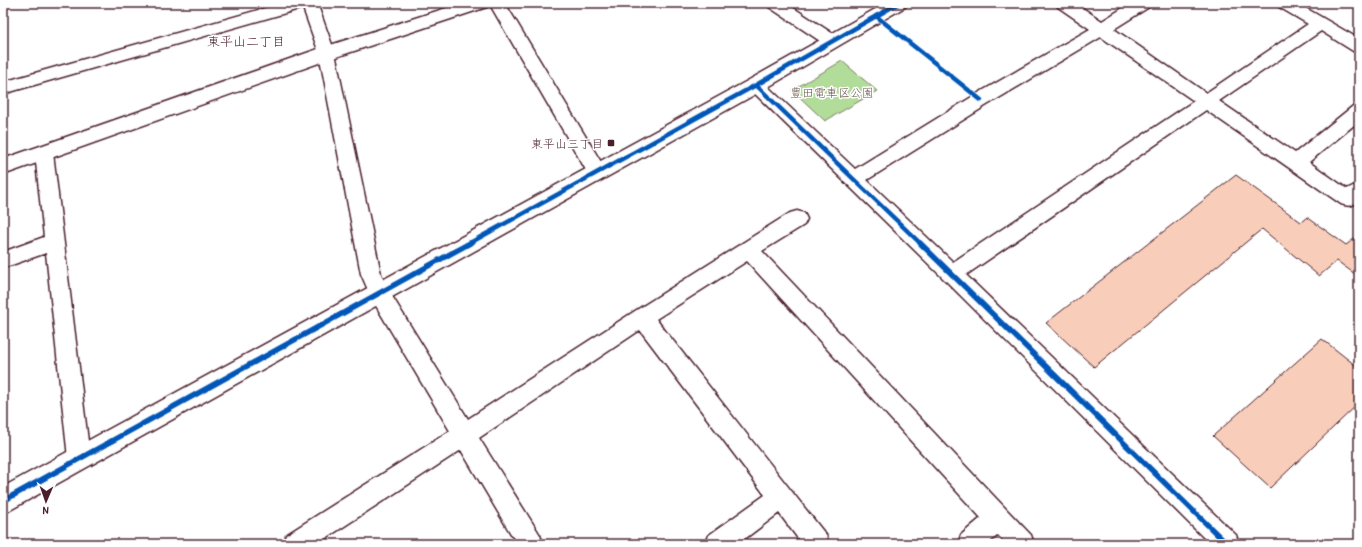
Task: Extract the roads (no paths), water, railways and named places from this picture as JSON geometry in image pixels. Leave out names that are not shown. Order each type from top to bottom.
[{"type":"street","points":[[3,88],[302,3]]},
{"type":"street","points":[[309,3],[327,53],[371,274],[379,293],[531,544]]},
{"type":"street","points":[[3,167],[327,53],[481,3]]},
{"type":"street","points":[[497,3],[597,172]]},
{"type":"street","points":[[775,3],[832,41]]},
{"type":"street","points":[[3,501],[756,85],[899,3]]},
{"type":"street","points":[[1064,3],[1348,199],[1359,190]]},
{"type":"street","points":[[854,179],[981,100],[1102,29],[1143,3]]},
{"type":"street","points":[[1285,3],[1359,47]]},
{"type":"street","points":[[952,274],[1207,103],[1320,24]]},
{"type":"street","points":[[756,85],[952,274],[1227,544]]},
{"type":"street","points":[[1295,163],[1359,112]]},
{"type":"street","points":[[44,153],[53,242],[79,458]]},
{"type":"street","points":[[295,544],[464,435],[642,316],[798,219]]},
{"type":"street","points":[[3,260],[53,242]]},
{"type":"street","points":[[749,250],[1022,544]]},
{"type":"street","points":[[642,316],[817,544]]},
{"type":"street","points":[[718,544],[781,497]]},
{"type":"street","points":[[970,544],[999,518]]},
{"type":"place","name":"東平山三丁目","points":[[611,143]]},
{"type":"district","name":"東平山二丁目","points":[[246,41]]},
{"type":"park label","name":"豊田電車区公園","points":[[832,92]]}]
